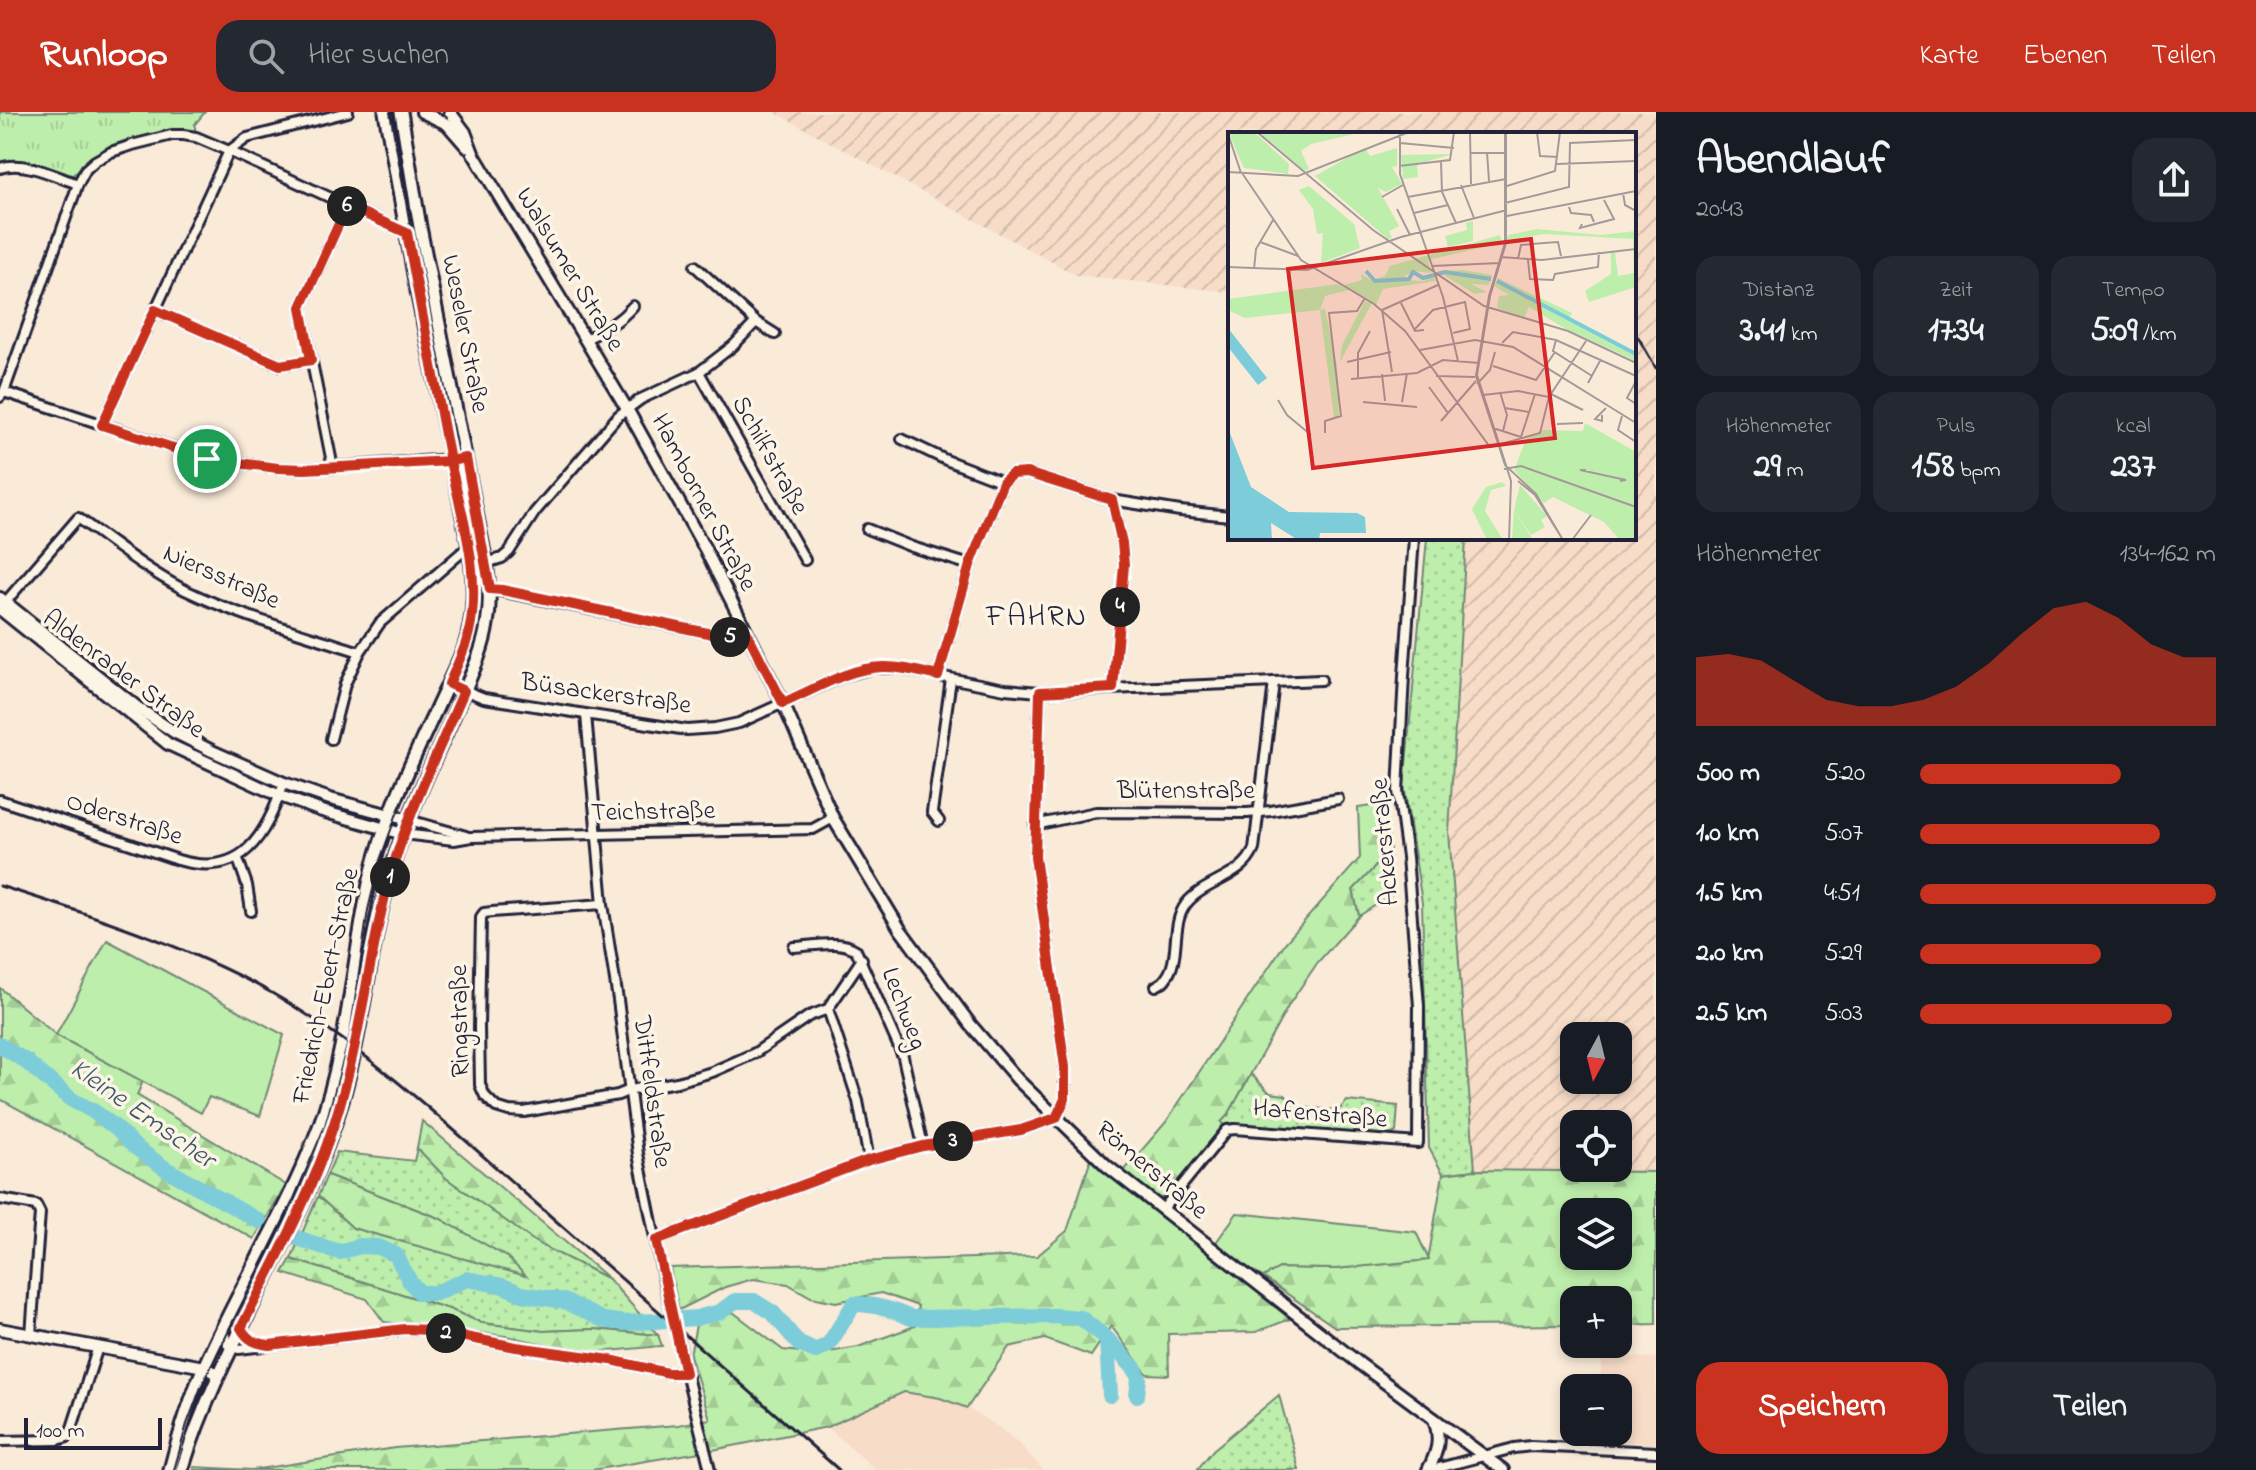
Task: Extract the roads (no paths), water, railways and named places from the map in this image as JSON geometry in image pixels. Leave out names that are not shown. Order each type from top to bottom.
[{"type":"main road","name":"Weseler Straße","points":[[385,112],[450,461],[469,546]]},
{"type":"main road","name":"Weseler Straße","points":[[401,112],[420,227],[486,563]]},
{"type":"main road","name":"Friedrich-Ebert-Straße","points":[[170,1470],[204,1367],[289,1199],[320,1123],[339,1062],[370,883],[384,829],[464,649],[472,619],[474,584],[469,546]]},
{"type":"main road","name":"Friedrich-Ebert-Straße","points":[[182,1470],[218,1374],[302,1205],[334,1127],[353,1064],[384,898],[403,834],[484,639],[490,589],[486,563]]},
{"type":"street","points":[[102,425],[229,151],[247,138],[348,112]]},
{"type":"street","name":"Walsumer Straße","points":[[422,112],[447,124],[473,153]]},
{"type":"street","name":"Walsumer Straße","points":[[450,112],[465,132],[473,153],[627,409]]},
{"type":"street","points":[[407,233],[196,137],[172,135],[111,152],[86,169],[78,184],[2,395],[207,459],[278,468],[333,468],[466,458]]},
{"type":"street","points":[[0,168],[12,164],[78,184]]},
{"type":"street","points":[[333,468],[301,307],[347,206]]},
{"type":"street","points":[[695,266],[756,322],[775,334]]},
{"type":"street","points":[[585,339],[622,318],[633,306]]},
{"type":"street","points":[[155,310],[280,365],[311,360]]},
{"type":"street","points":[[486,563],[509,552],[535,512],[618,416],[641,399],[699,372],[733,346],[756,322]]},
{"type":"street","name":"Schilfstraße","points":[[699,372],[805,560]]},
{"type":"street","name":"Hamborner Straße","points":[[627,409],[705,549],[783,703]]},
{"type":"street","points":[[902,439],[1003,482]]},
{"type":"street","points":[[938,676],[970,565],[1003,482],[1012,474],[1027,473],[1112,500],[1228,516]]},
{"type":"street","points":[[1112,500],[1124,565],[1113,688]]},
{"type":"street","name":"Niersstraße","points":[[1,604],[78,518],[151,571],[184,590],[225,608],[360,652]]},
{"type":"street","points":[[867,529],[970,565]]},
{"type":"street","name":"Ackerstraße","points":[[1414,540],[1398,791],[1407,857],[1419,1006],[1418,1143]]},
{"type":"street","points":[[331,739],[345,684],[360,652],[380,623],[469,546],[483,544]]},
{"type":"street","points":[[490,589],[727,637],[746,631]]},
{"type":"street","name":"Aldenrader Straße","points":[[1,604],[174,732],[284,783],[409,820]]},
{"type":"street","name":"Aldenrader Straße","points":[[1,604],[168,744],[280,796],[403,834]]},
{"type":"street","name":"Büsackerstraße","points":[[449,684],[484,698],[687,730],[739,723],[843,676],[873,668],[898,668],[1005,689],[1040,692],[1321,680]]},
{"type":"street","points":[[939,821],[932,812],[951,679]]},
{"type":"street","points":[[1156,986],[1166,978],[1171,968],[1177,926],[1185,905],[1246,863],[1254,849],[1274,682]]},
{"type":"street","points":[[656,1240],[869,1160],[923,1146],[1021,1130],[1056,1118],[1065,1099],[1065,1067],[1035,857],[1040,692]]},
{"type":"street","name":"Römerstraße","points":[[783,703],[833,818],[900,929],[983,1040],[1056,1118],[1107,1166],[1162,1210],[1360,1364],[1503,1470]]},
{"type":"street","name":"Dittfeldstraße","points":[[586,715],[603,904],[638,1154],[676,1336],[710,1470]]},
{"type":"street","points":[[251,911],[247,885],[238,859],[262,834],[284,783]]},
{"type":"street","name":"Blütenstraße","points":[[1035,825],[1096,812],[1258,812],[1338,799]]},
{"type":"street","name":"Oderstraße","points":[[0,800],[195,865],[238,859]]},
{"type":"street","name":"Teichstraße","points":[[403,834],[454,840],[471,837],[813,829],[833,818]]},
{"type":"street","name":"Teichstraße","points":[[409,820],[471,837]]},
{"type":"street","name":"Ringstraße","points":[[603,904],[492,912],[484,913],[481,917],[480,1085],[485,1096],[496,1107],[524,1112],[618,1095],[630,1090]]},
{"type":"street","name":"Lechweg","points":[[794,947],[849,945],[862,959],[903,1057],[923,1146]]},
{"type":"street","points":[[630,1090],[712,1072],[755,1053],[809,1016],[828,1009],[862,959]]},
{"type":"street","points":[[828,1009],[858,1101],[869,1160]]},
{"type":"street","name":"Hafenstraße","points":[[1162,1210],[1227,1130],[1418,1143]]},
{"type":"street","points":[[0,1199],[36,1205],[40,1213],[31,1335]]},
{"type":"street","points":[[241,1328],[249,1340],[269,1345]]},
{"type":"street","points":[[0,1329],[204,1367],[218,1374]]},
{"type":"street","points":[[223,1329],[226,1341],[239,1349],[405,1329],[430,1330],[516,1347],[611,1360],[668,1373],[685,1373]]},
{"type":"street","points":[[0,1441],[58,1440],[67,1437],[98,1347]]},
{"type":"street","points":[[1430,1470],[1439,1442],[1433,1417]]},
{"type":"street","points":[[1430,1470],[1531,1446],[1656,1452]]},
{"type":"waterway","name":"Kleine Emscher","points":[[0,1045],[24,1060],[72,1100],[116,1128],[135,1147],[166,1169],[259,1221]]},
{"type":"waterway","name":"Kleine Emscher","points":[[297,1238],[339,1252],[360,1246],[379,1247],[396,1255],[410,1282],[420,1293],[436,1293],[467,1279],[503,1286],[522,1294],[564,1301],[603,1320],[626,1323],[696,1318],[720,1312],[735,1301],[754,1301],[773,1313],[799,1344],[816,1351],[829,1344],[854,1304],[883,1308],[911,1318],[1081,1318],[1107,1339],[1135,1369],[1139,1378],[1137,1395]]},
{"type":"waterway","name":"Kleine Emscher","points":[[1107,1339],[1110,1395]]},
{"type":"tram line","points":[[174,1470],[201,1387],[293,1201],[325,1126],[350,1035],[368,910],[380,860],[473,639],[479,609],[475,564],[390,112]]},
{"type":"railway","points":[[1638,337],[1656,368]]},
{"type":"railway","points":[[0,886],[103,920],[205,960],[270,992],[340,1037],[437,1115],[839,1470]]},
{"type":"district","name":"FAHRN","points":[[1037,618]]}]
